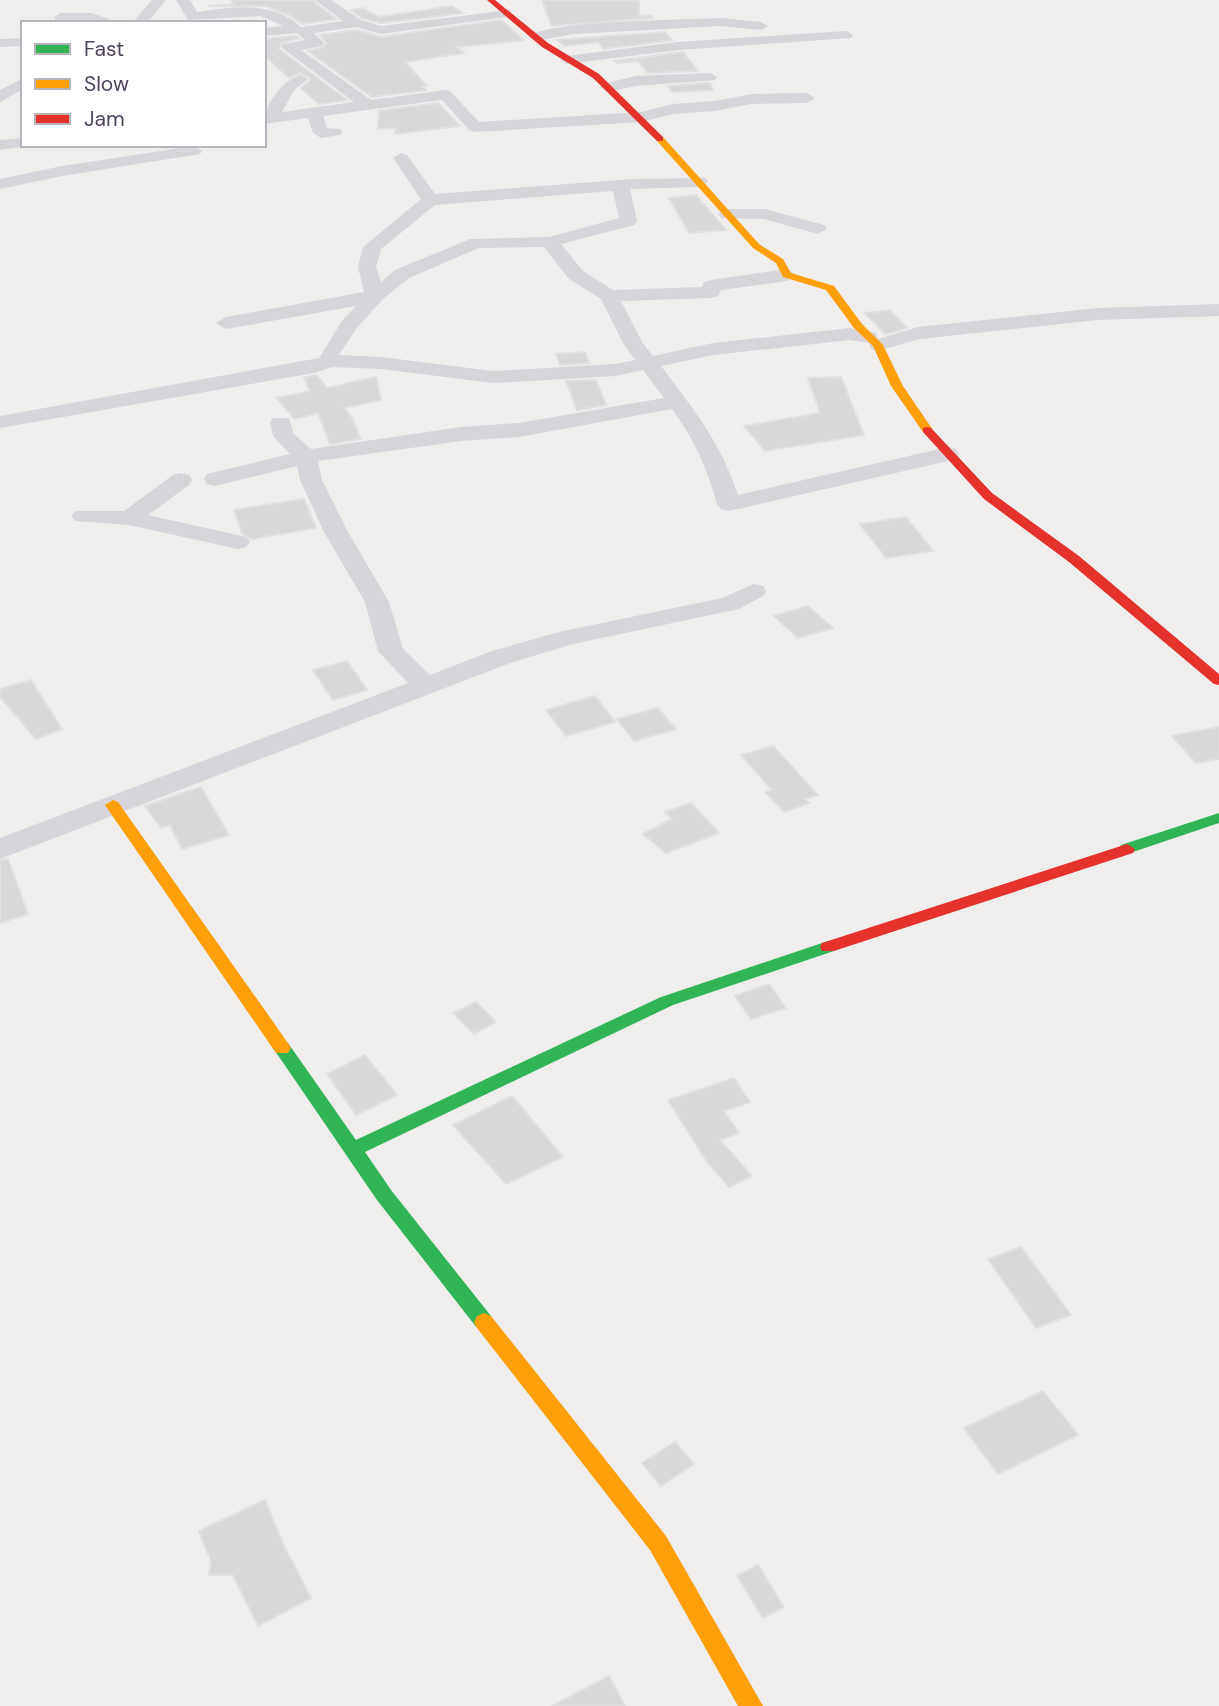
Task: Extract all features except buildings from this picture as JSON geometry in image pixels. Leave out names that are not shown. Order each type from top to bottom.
[{"type":"street","points":[[64,0],[61,20],[91,17],[106,21]]},
{"type":"street","points":[[141,21],[159,0]]},
{"type":"street","points":[[183,0],[193,17],[254,10],[285,18],[317,43],[288,47],[369,106]]},
{"type":"street","points":[[322,0],[356,23],[373,29],[391,29],[506,13]]},
{"type":"street","points":[[491,0],[535,37],[608,87],[641,117],[756,246],[780,261],[787,275]]},
{"type":"street","points":[[535,37],[574,30],[720,22],[794,28]]},
{"type":"street","points":[[266,32],[356,23]]},
{"type":"street","points":[[567,60],[678,46],[846,35]]},
{"type":"street","points":[[0,43],[21,41]]},
{"type":"street","points":[[608,87],[636,81],[710,77]]},
{"type":"street","points":[[0,97],[16,78]]},
{"type":"street","points":[[267,118],[288,87],[301,79]]},
{"type":"street","points":[[267,118],[446,95],[475,127],[641,117],[673,109],[726,105],[751,99],[807,98]]},
{"type":"street","points":[[314,113],[321,133],[334,132]]},
{"type":"street","points":[[0,145],[21,143]]},
{"type":"street","points":[[0,184],[62,171],[194,151]]},
{"type":"street","points":[[401,158],[430,200]]},
{"type":"street","points":[[375,296],[367,267],[372,247],[430,200],[620,185],[700,182]]},
{"type":"street","points":[[330,361],[329,355],[349,325],[375,296],[402,274],[448,257],[475,243],[549,242],[628,220],[620,185]]},
{"type":"street","points":[[727,214],[765,214],[818,229]]},
{"type":"street","points":[[549,242],[576,275],[609,296],[633,344],[701,434],[717,466],[729,504],[948,454]]},
{"type":"street","points":[[609,296],[711,292],[711,286],[787,275],[830,288],[858,326],[873,341],[908,406],[988,496],[1074,559],[1219,681]]},
{"type":"street","points":[[226,323],[302,312],[375,296]]},
{"type":"street","points":[[0,422],[314,367],[330,361],[381,363],[494,377],[616,370],[713,349],[850,334],[873,341],[919,333],[1098,314],[1219,310]]},
{"type":"street","points":[[215,479],[306,456],[461,434],[519,430],[678,402]]},
{"type":"street","points":[[281,423],[284,436],[306,456],[311,480],[336,532],[377,602],[391,651],[425,685]]},
{"type":"street","points":[[129,518],[181,480]]},
{"type":"street","points":[[83,516],[129,518],[238,542]]},
{"type":"street","points":[[0,849],[425,685],[568,637],[730,604],[754,591]]},
{"type":"street","points":[[113,805],[384,1195],[658,1543],[751,1706]]},
{"type":"street","points":[[354,1149],[667,1001],[1219,818]]},
{"type":"traffic: fast","points":[[1127,849],[1219,818]]},
{"type":"traffic: fast","points":[[354,1149],[667,1001],[828,947]]},
{"type":"traffic: fast","points":[[282,1048],[384,1195],[484,1322]]},
{"type":"traffic: slow","points":[[660,139],[756,246],[780,261],[787,275],[830,288],[858,326],[878,345],[897,386],[927,430]]},
{"type":"traffic: slow","points":[[113,805],[282,1048]]},
{"type":"traffic: slow","points":[[484,1322],[658,1543],[751,1706]]},
{"type":"traffic: jam","points":[[491,0],[545,45],[596,76],[660,139]]},
{"type":"traffic: jam","points":[[927,430],[988,496],[1074,559],[1219,681]]},
{"type":"traffic: jam","points":[[828,947],[1127,849]]}]
